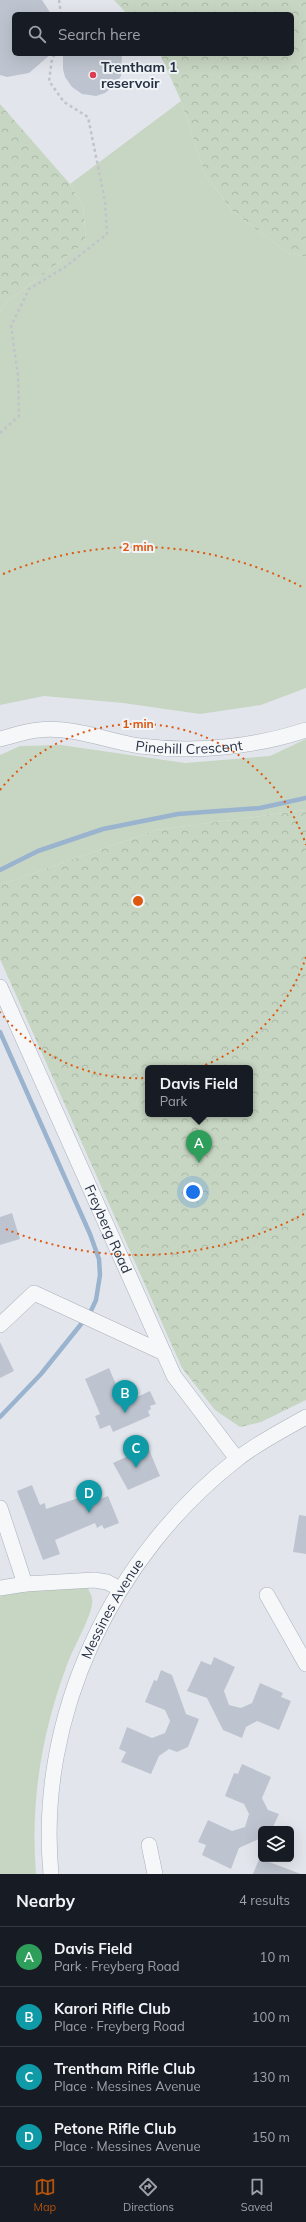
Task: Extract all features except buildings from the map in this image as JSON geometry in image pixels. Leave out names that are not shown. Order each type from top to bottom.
[{"type":"street","name":"Pinehill Crescent","points":[[0,739],[39,730],[80,732],[140,746],[204,749],[279,738],[306,730]]},
{"type":"street","name":"Freyberg Road","points":[[0,987],[174,1376],[237,1458]]},
{"type":"street","points":[[0,1325],[34,1293],[164,1353]]},
{"type":"street","name":"Messines Avenue","points":[[51,1874],[48,1840],[51,1802],[56,1760],[66,1713],[87,1655],[120,1590],[156,1538],[185,1505],[237,1458],[306,1417]]},
{"type":"street","points":[[0,1508],[25,1584]]},
{"type":"street","points":[[0,1588],[25,1584],[94,1580],[107,1582],[120,1590]]},
{"type":"street","points":[[267,1594],[306,1664]]},
{"type":"street","points":[[148,1845],[155,1874]]},
{"type":"path","points":[[59,0],[61,12]]},
{"type":"path","points":[[0,433],[19,416],[18,376],[11,326],[29,289],[65,267],[108,234],[105,201],[88,117],[64,102],[49,81],[54,56]]},
{"type":"green space","points":[[114,0],[306,0],[306,257],[288,253],[233,212],[205,174],[181,101],[161,56],[294,56],[294,12],[125,12]]},
{"type":"green space","points":[[181,101],[205,174],[233,212],[288,253],[306,257],[306,688],[261,705],[200,714],[123,703],[44,696],[0,705],[0,311],[9,300],[86,242],[83,206],[70,184]]},
{"type":"green space","points":[[0,104],[70,184],[83,206],[86,242],[9,300],[0,311]]},
{"type":"green space","points":[[306,739],[306,810],[156,830],[0,885],[0,755],[20,746],[61,745],[185,763],[270,756]]},
{"type":"green space","points":[[306,810],[306,1400],[261,1422],[240,1427],[215,1410],[182,1368],[0,959],[0,885],[156,830]]},
{"type":"green space","points":[[91,1587],[88,1589],[92,1598],[91,1609],[58,1690],[40,1768],[35,1820],[36,1874],[0,1874],[0,1595],[20,1591]]},
{"type":"waterway","points":[[0,870],[38,851],[103,829],[178,814],[260,808],[306,798]]},
{"type":"waterway","points":[[0,1032],[90,1234],[99,1259],[100,1275],[96,1300],[90,1313],[41,1374],[0,1417]]},
{"type":"place","name":"Trentham 1 reservoir","points":[[93,75]]},
{"type":"place","name":"Davis Field","points":[[199,1163]]},
{"type":"place","name":"Karori Rifle Club","points":[[125,1413]]},
{"type":"place","name":"Trentham Rifle Club","points":[[136,1468]]},
{"type":"place","name":"Petone Rifle Club","points":[[89,1513]]}]
